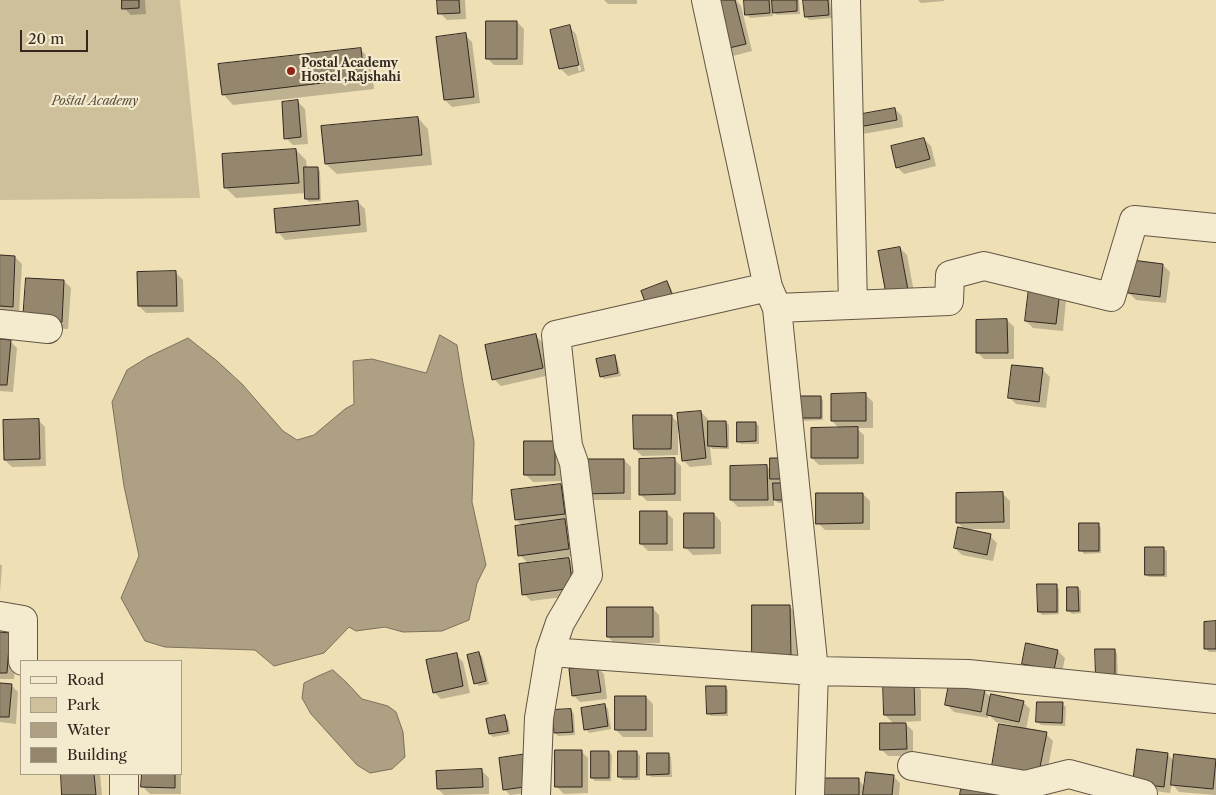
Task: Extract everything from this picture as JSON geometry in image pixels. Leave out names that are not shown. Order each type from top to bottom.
[{"type":"street","points":[[706,0],[772,298],[814,671],[810,795]]},
{"type":"street","points":[[846,0],[854,305]]},
{"type":"street","points":[[536,795],[539,718],[550,652],[560,623],[588,575],[574,463],[568,446],[556,335],[772,298],[854,305],[949,301],[950,275],[984,266],[1111,298],[1134,220],[1216,228]]},
{"type":"street","points":[[0,324],[48,329]]},
{"type":"street","points":[[0,616],[23,620],[23,660]]},
{"type":"street","points":[[550,652],[814,671],[968,674],[1216,699]]},
{"type":"street","points":[[912,766],[1025,785],[1069,774],[1143,795]]},
{"type":"street","points":[[124,775],[124,795]]},
{"type":"green space","name":"Postal Academy","points":[[0,0],[180,0],[200,198],[0,200]]},
{"type":"water","points":[[440,335],[457,345],[474,442],[472,502],[486,565],[477,583],[469,620],[442,631],[403,632],[385,627],[356,631],[349,627],[324,653],[274,666],[255,650],[165,647],[145,641],[121,598],[139,556],[124,486],[112,402],[127,370],[148,357],[188,338],[242,384],[283,431],[297,440],[314,435],[345,409],[354,404],[353,361],[372,359],[426,373]]},
{"type":"water","points":[[333,670],[362,699],[388,706],[396,712],[403,732],[405,757],[392,769],[370,773],[357,765],[311,714],[302,698],[304,683]]},
{"type":"building","points":[[122,0],[139,0],[139,8],[122,9]]},
{"type":"building","points":[[437,0],[459,0],[460,13],[438,14]]},
{"type":"building","points":[[735,0],[746,44],[725,49],[713,2]]},
{"type":"building","points":[[744,0],[769,0],[770,13],[745,15]]},
{"type":"building","points":[[772,0],[797,0],[797,11],[773,13]]},
{"type":"building","points":[[803,0],[828,0],[829,15],[805,17]]},
{"type":"building","points":[[486,21],[517,21],[517,59],[486,59]]},
{"type":"building","points":[[570,25],[579,65],[559,69],[550,30]]},
{"type":"building","points":[[466,33],[474,97],[444,100],[436,37]]},
{"type":"building","name":"Postal Academy Hostel ,Rajshahi","points":[[361,48],[364,78],[222,95],[218,64]]},
{"type":"building","points":[[298,100],[301,137],[284,139],[282,102]]},
{"type":"building","points":[[895,108],[897,120],[837,131],[835,119]]},
{"type":"building","points":[[418,117],[422,155],[325,164],[321,126]]},
{"type":"building","points":[[924,138],[930,159],[896,168],[891,146]]},
{"type":"building","points":[[296,149],[299,183],[224,188],[222,154]]},
{"type":"building","points":[[304,167],[318,167],[319,199],[305,199]]},
{"type":"building","points":[[358,201],[360,225],[276,233],[274,209]]},
{"type":"building","points":[[900,247],[908,290],[886,294],[878,251]]},
{"type":"building","points":[[0,255],[15,256],[13,307],[0,306]]},
{"type":"building","points":[[1132,260],[1163,264],[1160,297],[1128,293]]},
{"type":"building","points":[[176,271],[177,306],[138,306],[137,272]]},
{"type":"building","points":[[26,278],[64,280],[62,322],[23,320]]},
{"type":"building","points":[[667,281],[673,297],[647,307],[641,291]]},
{"type":"building","points":[[1029,288],[1060,291],[1056,324],[1025,321]]},
{"type":"building","points":[[1007,319],[1008,353],[976,353],[976,320]]},
{"type":"building","points":[[536,334],[543,368],[492,380],[485,345]]},
{"type":"building","points":[[0,339],[11,340],[7,385],[0,385]]},
{"type":"building","points":[[615,355],[618,373],[600,377],[596,359]]},
{"type":"building","points":[[1012,365],[1043,368],[1039,402],[1008,398]]},
{"type":"building","points":[[866,393],[866,421],[831,421],[831,394]]},
{"type":"building","points":[[795,396],[821,396],[821,418],[795,418]]},
{"type":"building","points":[[701,411],[706,458],[682,461],[677,413]]},
{"type":"building","points":[[633,415],[672,415],[671,449],[634,449]]},
{"type":"building","points":[[39,419],[40,459],[4,460],[3,420]]},
{"type":"building","points":[[708,421],[726,421],[727,447],[708,446]]},
{"type":"building","points":[[737,422],[756,422],[756,441],[737,442]]},
{"type":"building","points":[[858,427],[858,458],[811,458],[811,428]]},
{"type":"building","points":[[524,441],[555,441],[555,475],[524,475]]},
{"type":"building","points":[[675,458],[675,494],[639,495],[639,459]]},
{"type":"building","points":[[770,458],[789,458],[789,479],[770,479]]},
{"type":"building","points":[[583,459],[624,459],[624,493],[584,494]]},
{"type":"building","points":[[767,465],[768,500],[730,500],[730,466]]},
{"type":"building","points":[[773,483],[791,483],[791,500],[774,500]]},
{"type":"building","points":[[561,484],[565,514],[515,520],[511,490]]},
{"type":"building","points":[[1003,492],[1004,522],[956,523],[956,493]]},
{"type":"building","points":[[816,493],[863,493],[863,523],[816,524]]},
{"type":"building","points":[[640,511],[667,511],[667,544],[640,544]]},
{"type":"building","points":[[684,513],[714,513],[714,548],[684,548]]},
{"type":"building","points":[[565,519],[569,549],[518,556],[515,526]]},
{"type":"building","points":[[1079,523],[1099,523],[1099,551],[1079,551]]},
{"type":"building","points":[[958,527],[991,534],[987,555],[954,548]]},
{"type":"building","points":[[1145,547],[1164,547],[1164,575],[1145,575]]},
{"type":"building","points":[[569,558],[573,588],[522,595],[519,564]]},
{"type":"building","points":[[1037,584],[1057,584],[1057,612],[1038,612]]},
{"type":"building","points":[[1067,587],[1078,587],[1079,611],[1067,611]]},
{"type":"building","points":[[752,605],[790,605],[791,655],[752,655]]},
{"type":"building","points":[[607,607],[653,607],[653,637],[607,637]]},
{"type":"building","points":[[1216,621],[1216,649],[1204,649],[1204,622]]},
{"type":"building","points":[[0,632],[10,633],[7,673],[0,673]]},
{"type":"building","points":[[1026,643],[1058,650],[1054,670],[1022,664]]},
{"type":"building","points":[[1095,649],[1115,649],[1115,676],[1096,676]]},
{"type":"building","points":[[479,652],[486,681],[474,684],[467,655]]},
{"type":"building","points":[[457,653],[463,686],[433,693],[426,660]]},
{"type":"building","points":[[597,666],[601,692],[572,696],[569,669]]},
{"type":"building","points":[[883,682],[914,682],[915,715],[884,715]]},
{"type":"building","points":[[0,683],[12,684],[9,717],[0,717]]},
{"type":"building","points":[[949,684],[985,689],[981,712],[945,705]]},
{"type":"building","points":[[706,686],[726,686],[726,713],[707,714]]},
{"type":"building","points":[[991,694],[1024,701],[1019,722],[987,715]]},
{"type":"building","points":[[615,696],[646,696],[646,730],[615,730]]},
{"type":"building","points":[[1037,702],[1063,702],[1062,723],[1036,722]]},
{"type":"building","points":[[605,704],[608,726],[584,730],[581,708]]},
{"type":"building","points":[[571,709],[573,732],[554,733],[552,710]]},
{"type":"building","points":[[505,715],[508,731],[489,734],[486,719]]},
{"type":"building","points":[[880,723],[906,723],[907,749],[880,750]]},
{"type":"building","points":[[999,724],[1047,732],[1038,777],[991,772]]},
{"type":"building","points":[[1137,749],[1168,753],[1164,787],[1133,783]]},
{"type":"building","points":[[555,750],[582,750],[582,787],[555,787]]},
{"type":"building","points":[[591,751],[609,751],[609,778],[591,778]]},
{"type":"building","points":[[618,751],[637,751],[637,777],[618,777]]},
{"type":"building","points":[[647,753],[669,753],[669,774],[647,775]]},
{"type":"building","points":[[527,754],[531,786],[503,790],[499,758]]},
{"type":"building","points":[[1174,754],[1216,759],[1213,789],[1171,785]]},
{"type":"building","points":[[482,769],[483,787],[437,789],[436,771]]},
{"type":"building","points":[[866,772],[894,775],[892,795],[863,795]]},
{"type":"building","points":[[61,775],[94,775],[96,795],[62,795]]},
{"type":"building","points":[[142,775],[175,775],[175,788],[141,787]]},
{"type":"building","points":[[822,778],[859,778],[859,795],[822,795]]},
{"type":"building","points":[[961,789],[1020,795],[960,795]]},
{"type":"place","name":"Postal Academy Hostel ,Rajshahi","points":[[291,71]]}]
